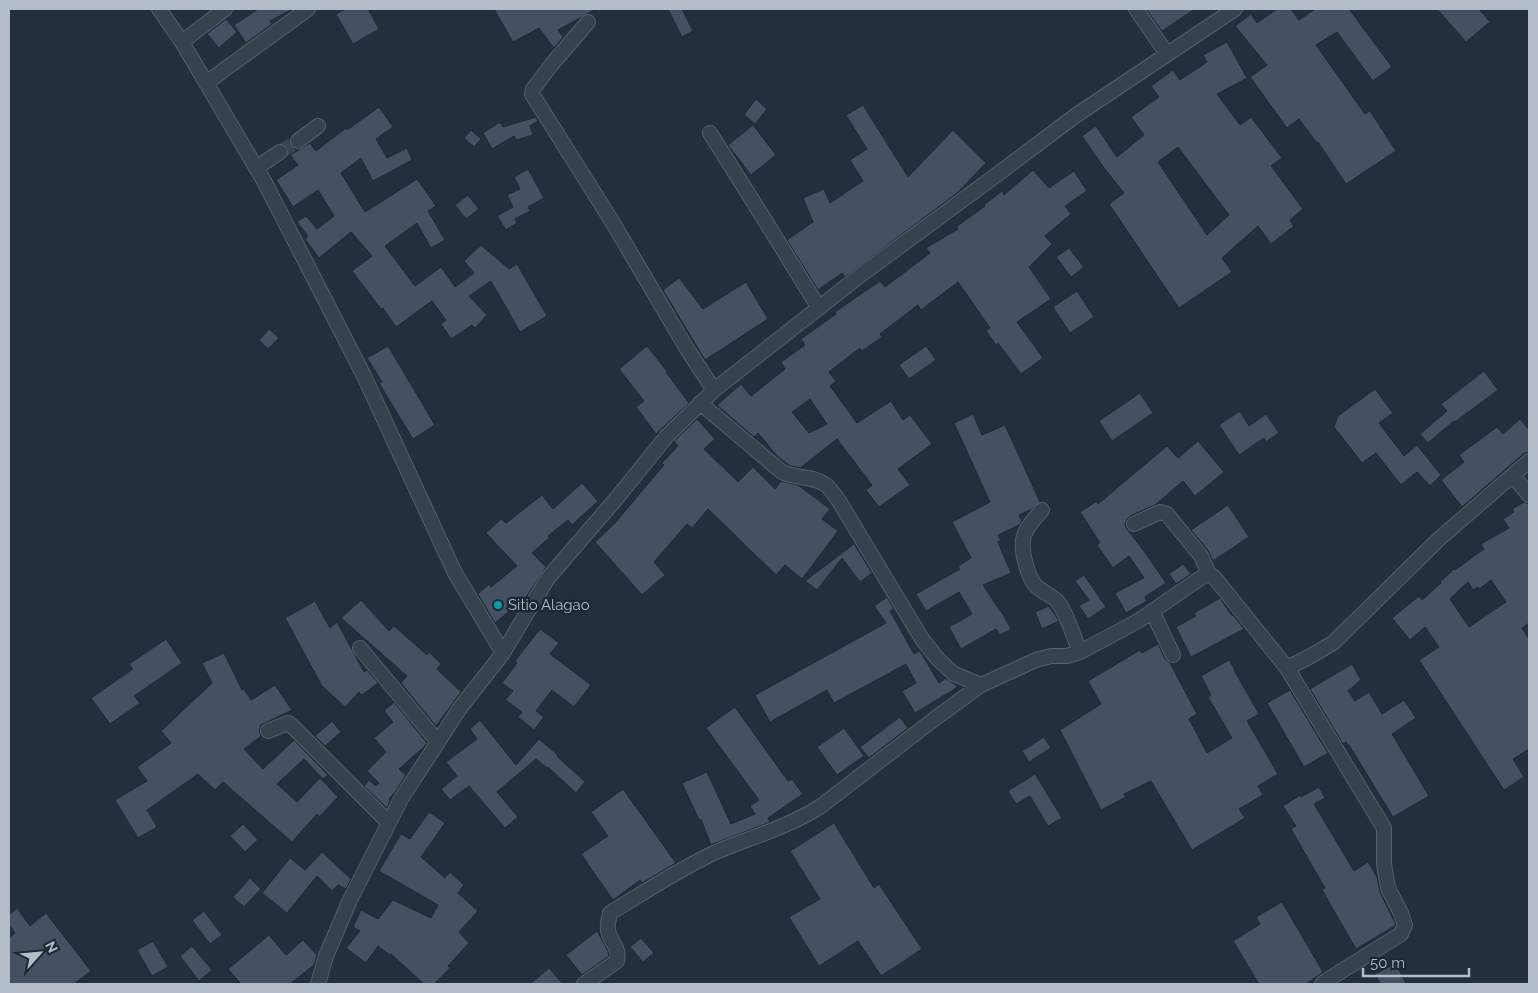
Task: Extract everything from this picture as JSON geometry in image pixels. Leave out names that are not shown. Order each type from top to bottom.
[{"type":"street","points":[[159,9],[182,42],[256,168],[364,376],[454,573],[503,653]]},
{"type":"street","points":[[182,42],[225,9]]},
{"type":"street","points":[[206,83],[308,9]]},
{"type":"street","points":[[1136,9],[1167,54]]},
{"type":"street","points":[[318,984],[326,956],[347,908],[389,823],[438,742],[460,708],[503,653],[548,578],[666,437],[714,390],[862,274],[1075,116],[1234,9]]},
{"type":"street","points":[[588,22],[552,64],[533,89],[532,94],[613,223],[687,349],[714,390]]},
{"type":"street","points":[[298,141],[318,126]]},
{"type":"street","points":[[710,133],[819,308]]},
{"type":"street","points":[[256,168],[280,152]]},
{"type":"street","points":[[700,403],[782,472],[794,477],[811,478],[825,484],[843,508],[922,639],[937,658],[954,674],[981,685]]},
{"type":"street","points":[[1287,668],[1332,643],[1439,539],[1529,461]]},
{"type":"street","points":[[1513,476],[1529,495]]},
{"type":"street","points":[[1042,510],[1024,534],[1021,544],[1024,559],[1036,586],[1060,604],[1080,652]]},
{"type":"street","points":[[1134,524],[1160,512],[1167,514],[1202,556],[1208,574]]},
{"type":"street","points":[[584,984],[616,961],[618,953],[608,932],[610,913],[654,886],[715,853],[805,816],[821,806],[981,685],[1036,660],[1050,656],[1067,656],[1080,652],[1138,621],[1202,576],[1208,574],[1214,577],[1287,668],[1384,828],[1384,864],[1388,888],[1405,925],[1401,934],[1322,984]]},
{"type":"street","points":[[1152,611],[1173,655]]},
{"type":"street","points":[[360,648],[438,742]]},
{"type":"street","points":[[268,731],[288,723],[291,725],[389,823]]},
{"type":"building","points":[[258,9],[293,9],[270,21],[272,24],[246,43],[234,25]]},
{"type":"building","points":[[346,9],[368,9],[379,29],[353,44],[336,14]]},
{"type":"building","points":[[494,9],[596,9],[558,30],[563,37],[554,48],[539,28],[513,42]]},
{"type":"building","points":[[668,9],[682,9],[693,31],[682,37]]},
{"type":"building","points":[[1146,9],[1195,9],[1162,31]]},
{"type":"building","points":[[1277,9],[1291,9],[1299,20],[1315,9],[1349,9],[1392,67],[1373,81],[1337,32],[1316,45],[1365,114],[1370,111],[1396,151],[1346,184],[1318,142],[1299,119],[1287,128],[1250,77],[1267,65],[1235,26],[1251,14],[1257,23]]},
{"type":"building","points":[[1437,9],[1479,9],[1490,22],[1466,42]]},
{"type":"building","points":[[226,19],[237,32],[219,48],[207,34]]},
{"type":"building","points":[[1227,42],[1247,78],[1217,94],[1240,125],[1251,117],[1282,158],[1271,166],[1303,209],[1290,220],[1294,226],[1271,244],[1258,226],[1222,258],[1232,272],[1179,308],[1109,204],[1124,193],[1082,136],[1096,126],[1117,157],[1144,135],[1131,117],[1159,97],[1151,86],[1173,70],[1180,80],[1207,62],[1203,55]],"holes":[[[1178,147],[1229,215],[1207,235],[1158,162]]]},
{"type":"building","points":[[756,99],[767,109],[755,124],[744,115]]},
{"type":"building","points":[[863,105],[908,177],[953,130],[986,163],[957,193],[845,277],[842,273],[818,290],[787,240],[813,222],[803,198],[824,189],[830,203],[863,181],[850,160],[867,149],[846,115]]},
{"type":"building","points":[[379,107],[393,127],[376,139],[387,158],[407,148],[412,160],[373,181],[361,158],[341,173],[365,212],[417,179],[436,206],[428,211],[445,240],[431,248],[417,223],[385,246],[415,286],[441,267],[455,287],[474,273],[464,261],[481,245],[509,269],[517,264],[547,316],[520,332],[491,281],[469,296],[487,315],[475,328],[472,325],[451,339],[441,324],[446,320],[432,301],[396,327],[383,308],[381,309],[352,271],[372,256],[351,232],[319,258],[305,239],[308,236],[297,222],[306,216],[317,229],[334,216],[318,190],[293,207],[276,180],[298,165],[290,155],[310,143],[316,151],[346,128],[347,130]]},
{"type":"building","points":[[536,117],[538,121],[530,126],[533,135],[516,140],[514,136],[492,149],[483,133],[500,122],[503,127]]},
{"type":"building","points":[[753,125],[776,155],[751,175],[728,145]]},
{"type":"building","points":[[471,130],[481,139],[474,147],[464,138]]},
{"type":"building","points":[[528,169],[544,198],[528,207],[530,211],[515,219],[517,223],[506,230],[497,216],[513,207],[507,195],[520,189],[514,177]]},
{"type":"building","points":[[1033,170],[1049,188],[1074,171],[1087,191],[1065,206],[1071,214],[1045,236],[1052,244],[1029,267],[1051,299],[1017,322],[1043,358],[1021,374],[998,343],[996,345],[986,331],[990,328],[958,282],[921,310],[918,305],[880,334],[882,337],[862,351],[860,348],[829,372],[836,381],[830,386],[857,423],[891,401],[903,420],[910,415],[932,444],[898,469],[910,485],[879,507],[866,490],[872,485],[837,439],[800,468],[790,466],[777,456],[758,433],[754,437],[717,405],[741,384],[751,396],[785,369],[781,362],[805,345],[801,339],[836,314],[835,312],[880,281],[885,287],[930,253],[926,248],[958,229],[956,227],[1002,191],[1004,195]],"holes":[[[810,399],[827,424],[809,433],[792,412]]]},
{"type":"building","points":[[468,195],[479,209],[466,219],[455,205]]},
{"type":"building","points":[[1069,248],[1084,267],[1071,277],[1056,257]]},
{"type":"building","points":[[679,278],[703,309],[746,282],[768,319],[705,360],[663,290]]},
{"type":"building","points":[[1077,291],[1094,317],[1070,333],[1053,307]]},
{"type":"building","points":[[269,329],[279,338],[268,349],[259,340]]},
{"type":"building","points":[[388,346],[435,425],[413,439],[379,383],[382,382],[367,358]]},
{"type":"building","points":[[647,346],[689,403],[656,434],[636,407],[644,401],[619,369]]},
{"type":"building","points":[[926,346],[936,360],[909,379],[899,365]]},
{"type":"building","points":[[1484,371],[1498,390],[1454,421],[1428,443],[1420,434],[1447,411],[1441,404]]},
{"type":"building","points":[[1375,389],[1393,413],[1379,423],[1404,456],[1417,445],[1441,475],[1430,486],[1417,472],[1401,485],[1376,453],[1362,463],[1334,427],[1338,416]]},
{"type":"building","points":[[1140,393],[1153,413],[1112,441],[1099,421]]},
{"type":"building","points":[[1240,411],[1249,426],[1266,414],[1279,433],[1266,442],[1264,438],[1239,455],[1219,425]]},
{"type":"building","points":[[973,414],[982,435],[1005,425],[1040,502],[1032,509],[1019,515],[1022,521],[1019,525],[998,535],[1001,541],[998,542],[1011,573],[983,585],[1011,629],[1000,635],[996,629],[961,649],[949,627],[972,614],[959,592],[926,611],[916,594],[960,569],[958,566],[971,558],[952,522],[990,502],[954,423]]},
{"type":"building","points":[[697,419],[715,439],[704,449],[738,482],[753,467],[775,489],[781,481],[798,485],[830,509],[822,519],[838,531],[802,579],[785,565],[776,575],[708,509],[692,528],[687,524],[654,562],[665,575],[642,595],[595,542],[614,524],[664,465],[662,463],[678,446],[674,441]]},
{"type":"building","points":[[1520,419],[1529,430],[1529,452],[1523,454],[1462,507],[1441,480],[1464,462],[1459,455],[1497,427],[1503,434]]},
{"type":"building","points":[[1198,441],[1224,472],[1195,496],[1183,481],[1155,505],[1127,519],[1126,528],[1166,583],[1145,597],[1147,601],[1126,613],[1115,593],[1144,578],[1129,556],[1113,568],[1097,545],[1100,543],[1080,512],[1097,501],[1098,504],[1167,446],[1178,458]]},
{"type":"building","points":[[582,483],[598,501],[572,525],[568,520],[548,536],[550,537],[532,553],[546,567],[521,605],[519,603],[495,623],[478,594],[489,584],[491,587],[517,566],[486,533],[501,519],[506,523],[542,495],[553,509]]},
{"type":"building","points":[[1524,502],[1529,504],[1529,623],[1522,628],[1529,639],[1529,749],[1513,759],[1524,777],[1504,790],[1419,660],[1439,647],[1425,627],[1410,640],[1392,618],[1419,596],[1422,600],[1454,569],[1484,549],[1481,544],[1509,528],[1503,519],[1514,512],[1512,509]],"holes":[[[1491,580],[1506,602],[1469,627],[1450,599],[1468,582],[1473,590],[1478,587],[1479,589]]]},
{"type":"building","points":[[1228,505],[1249,537],[1213,561],[1208,550],[1191,530]]},
{"type":"building","points":[[854,544],[872,573],[860,582],[842,558],[817,590],[805,581]]},
{"type":"building","points":[[1183,564],[1191,574],[1176,584],[1169,574]]},
{"type":"building","points":[[1084,575],[1106,607],[1088,619],[1079,606],[1089,600],[1075,581]]},
{"type":"building","points":[[887,597],[894,609],[890,611],[914,654],[920,651],[939,683],[946,678],[958,687],[915,713],[902,691],[916,683],[906,664],[834,703],[827,690],[770,722],[755,695],[886,623],[874,606]]},
{"type":"building","points":[[1220,598],[1232,616],[1244,629],[1191,657],[1176,627],[1196,616],[1194,613]]},
{"type":"building","points":[[361,600],[389,631],[394,626],[427,655],[429,652],[441,664],[437,669],[461,692],[436,726],[401,683],[407,676],[341,618]]},
{"type":"building","points":[[315,601],[330,628],[337,622],[364,672],[367,670],[378,683],[362,695],[359,692],[345,707],[322,686],[285,618]]},
{"type":"building","points":[[1049,606],[1059,621],[1042,629],[1035,612]]},
{"type":"building","points":[[540,629],[559,643],[550,654],[591,685],[574,707],[552,690],[536,711],[544,717],[534,730],[518,717],[522,712],[505,700],[513,691],[502,683],[517,663],[515,661]]},
{"type":"building","points":[[166,639],[182,663],[134,696],[140,703],[110,724],[91,698],[133,669],[129,664]]},
{"type":"building","points":[[1158,644],[1197,714],[1189,719],[1207,753],[1232,738],[1208,697],[1211,695],[1201,676],[1229,660],[1259,714],[1247,721],[1278,774],[1258,786],[1263,795],[1239,809],[1245,818],[1192,850],[1151,781],[1124,794],[1126,797],[1101,810],[1060,730],[1101,704],[1088,681],[1140,650],[1142,653]]},
{"type":"building","points":[[224,653],[242,690],[244,689],[251,700],[275,685],[292,710],[261,725],[259,730],[261,736],[244,749],[263,769],[294,740],[328,775],[323,779],[304,759],[277,784],[297,802],[320,778],[338,797],[319,817],[317,814],[292,842],[223,782],[215,790],[198,774],[147,810],[157,827],[138,838],[115,800],[147,781],[137,767],[171,743],[161,731],[212,683],[202,663]]},
{"type":"building","points":[[1352,664],[1361,680],[1348,691],[1355,701],[1369,692],[1382,714],[1404,700],[1416,718],[1392,734],[1429,796],[1393,817],[1349,745],[1346,742],[1343,744],[1310,689]]},
{"type":"building","points":[[1290,690],[1328,753],[1304,767],[1267,703]]},
{"type":"building","points":[[394,702],[427,743],[399,769],[406,775],[389,799],[387,808],[364,786],[369,780],[376,786],[379,783],[367,771],[386,752],[374,738],[393,722],[384,711]]},
{"type":"building","points":[[735,707],[788,781],[792,779],[803,794],[768,818],[770,822],[711,845],[701,819],[699,820],[682,783],[707,772],[731,824],[755,814],[750,806],[759,800],[706,728]]},
{"type":"building","points":[[900,717],[908,728],[869,758],[860,747]]},
{"type":"building","points":[[480,720],[516,765],[539,739],[585,782],[576,793],[548,767],[536,759],[497,792],[518,817],[505,828],[469,786],[450,800],[441,789],[457,776],[446,762],[477,739],[470,729]]},
{"type":"building","points":[[332,721],[341,732],[325,746],[315,736]]},
{"type":"building","points":[[844,728],[864,756],[837,775],[817,747]]},
{"type":"building","points":[[1044,737],[1051,748],[1029,762],[1022,751]]},
{"type":"building","points":[[1035,774],[1062,818],[1048,826],[1030,796],[1016,804],[1008,791]]},
{"type":"building","points":[[1319,787],[1325,798],[1314,804],[1354,871],[1368,862],[1377,877],[1380,892],[1396,925],[1356,949],[1322,890],[1325,888],[1291,829],[1296,826],[1283,806],[1300,795],[1301,797]]},
{"type":"building","points":[[623,789],[676,863],[642,883],[640,880],[613,900],[581,854],[608,836],[591,812]]},
{"type":"building","points":[[429,812],[445,823],[421,857],[445,878],[450,872],[464,885],[458,893],[478,911],[459,932],[469,943],[448,966],[450,968],[434,984],[424,984],[391,954],[378,946],[366,963],[346,948],[360,931],[353,927],[361,910],[378,919],[393,900],[431,918],[438,905],[379,871],[401,834],[410,839]]},
{"type":"building","points":[[834,823],[874,888],[879,884],[922,949],[881,976],[858,941],[819,966],[789,917],[820,899],[790,851]]},
{"type":"building","points":[[243,824],[258,840],[245,852],[230,836]]},
{"type":"building","points":[[322,852],[351,879],[346,889],[338,885],[332,891],[317,876],[287,913],[262,893],[290,858],[305,870]]},
{"type":"building","points":[[250,878],[261,889],[244,907],[233,897]]},
{"type":"building","points":[[1282,902],[1323,972],[1306,984],[1259,984],[1233,941],[1260,924],[1256,917]]},
{"type":"building","points":[[17,908],[30,926],[46,913],[91,971],[74,984],[9,984],[9,938],[15,933],[9,924],[9,915]]},
{"type":"building","points":[[204,911],[222,935],[210,944],[192,920]]},
{"type":"building","points":[[597,931],[609,956],[582,975],[566,955]]},
{"type":"building","points":[[269,935],[286,955],[303,940],[317,955],[314,965],[290,984],[241,984],[228,969]]},
{"type":"building","points":[[641,938],[654,953],[643,962],[630,947]]},
{"type":"building","points":[[153,941],[168,967],[152,976],[137,950]]},
{"type":"building","points":[[192,946],[212,970],[199,981],[180,956]]},
{"type":"building","points":[[1396,963],[1406,984],[1380,984],[1375,974]]},
{"type":"building","points":[[549,968],[563,984],[530,984]]},
{"type":"tunnel","points":[[280,152],[298,141]]},
{"type":"place","name":"Sitio Alagao","points":[[498,605]]}]
